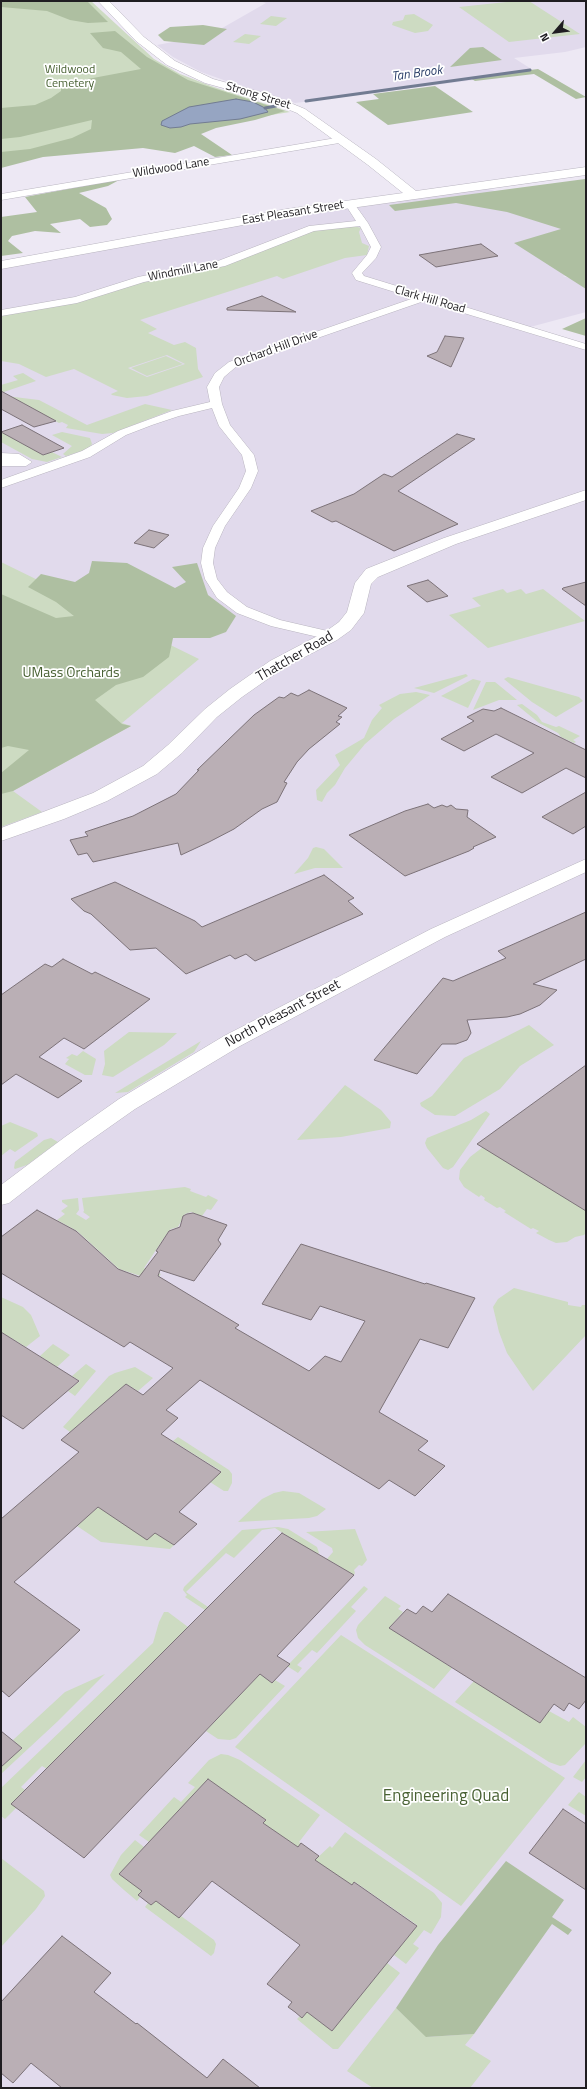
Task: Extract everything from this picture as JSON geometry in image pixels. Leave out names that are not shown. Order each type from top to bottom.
[{"type":"main road","name":"Strong Street","points":[[103,1],[140,39],[170,63],[216,83],[287,104],[308,115],[413,195]]},
{"type":"main road","name":"East Pleasant Street","points":[[1,264],[350,204],[585,172]]},
{"type":"main road","name":"Thatcher Road","points":[[1,835],[72,810],[130,782],[167,757],[211,713],[236,693],[276,665],[331,636],[345,626],[355,613],[362,583],[372,573],[450,541],[586,495]]},
{"type":"main road","name":"North Pleasant Street","points":[[1,1198],[73,1142],[127,1104],[232,1041],[438,933],[586,865]]},
{"type":"street","name":"Wildwood Lane","points":[[1,197],[342,140]]},
{"type":"street","name":"Clark Hill Road","points":[[350,204],[372,238],[376,250],[359,270],[357,275],[372,283],[586,348]]},
{"type":"street","name":"Windmill Lane","points":[[1,313],[23,308],[77,300],[142,279],[221,264],[312,228],[363,223]]},
{"type":"street","name":"Orchard Hill Drive","points":[[331,636],[276,623],[253,615],[227,600],[214,584],[208,571],[209,548],[219,526],[245,488],[252,471],[248,455],[226,429],[213,392],[215,381],[225,369],[233,364],[423,298]]},
{"type":"street","points":[[1,484],[86,454],[139,426],[176,413],[216,404]]},
{"type":"street","points":[[1,457],[8,459],[15,456],[26,462],[1,462]]},
{"type":"shaded area","points":[[259,1],[586,1],[586,47],[565,52],[514,58],[536,72],[295,103],[266,95],[201,72],[173,57],[157,45],[210,35],[266,3]]},
{"type":"shaded area","points":[[486,188],[586,222],[586,271],[563,276],[586,283],[586,312],[519,330],[586,350],[586,2088],[1,2088],[1,268],[278,218]]},
{"type":"green space","name":"Wildwood Cemetery","points":[[1,1],[91,1],[154,59],[180,74],[211,86],[290,112],[1,158]]},
{"type":"green space","points":[[1,1],[87,1],[108,22],[88,23],[70,20],[47,11],[1,7]]},
{"type":"green space","points":[[529,1],[580,34],[509,42],[459,7]]},
{"type":"green space","points":[[414,14],[433,25],[428,31],[415,33],[392,25],[393,22],[403,20],[405,15]]},
{"type":"green space","points":[[271,16],[287,18],[276,26],[260,24]]},
{"type":"green space","points":[[203,25],[227,29],[204,45],[164,41],[158,35],[170,27]]},
{"type":"green space","points":[[115,31],[147,57],[188,80],[285,111],[255,120],[216,128],[201,134],[232,155],[215,157],[194,146],[175,153],[143,148],[43,157],[1,168],[1,152],[30,149],[72,138],[91,129],[92,120],[20,137],[1,139],[1,108],[35,105],[51,98],[61,91],[61,84],[141,69],[121,52],[103,48],[90,33]]},
{"type":"green space","points":[[245,34],[261,36],[249,44],[233,42]]},
{"type":"green space","points":[[483,47],[502,60],[450,67],[470,48]]},
{"type":"green space","points":[[538,69],[586,97],[576,99],[534,74],[475,81],[470,78]]},
{"type":"green space","points":[[435,86],[473,112],[388,125],[356,102],[379,99],[373,94]]},
{"type":"green space","points":[[121,179],[108,186],[79,193],[106,208],[112,219],[107,225],[90,227],[80,219],[50,224],[61,233],[35,231],[12,236],[8,241],[23,253],[1,256],[1,217],[37,212],[25,197]]},
{"type":"green space","points":[[585,179],[586,289],[514,243],[561,229],[507,212],[456,203],[395,211],[389,205]]},
{"type":"green space","points":[[354,226],[361,228],[359,232],[362,243],[369,246],[367,255],[345,258],[283,279],[277,276],[140,320],[157,329],[148,333],[174,345],[185,342],[196,348],[198,369],[203,377],[147,396],[127,398],[112,395],[111,394],[118,391],[74,369],[46,377],[19,364],[1,361],[1,316],[137,282],[219,267],[314,230]],"holes":[[[167,355],[185,364],[147,377],[128,368]]]},
{"type":"green space","points":[[586,318],[586,336],[562,329]]},
{"type":"green space","points":[[166,356],[183,364],[147,376],[131,368]]},
{"type":"green space","points":[[23,373],[36,381],[1,393],[1,385],[18,380],[13,376]]},
{"type":"green space","points":[[6,396],[39,400],[87,425],[145,404],[172,410],[113,433],[102,434],[66,428],[68,425],[62,422],[59,423],[15,399]]},
{"type":"green space","points":[[1,432],[44,455],[52,452],[62,457],[47,462],[32,459],[1,442]]},
{"type":"green space","points":[[62,432],[90,438],[92,444],[88,449],[66,456],[63,454],[72,446],[52,435]]},
{"type":"green space","name":"UMass Orchards","points":[[92,561],[127,563],[175,588],[186,582],[172,567],[197,563],[208,595],[236,616],[226,632],[210,638],[173,638],[169,657],[143,677],[116,685],[95,700],[122,724],[131,726],[13,791],[1,794],[1,773],[29,750],[8,746],[1,748],[1,594],[56,618],[74,616],[56,602],[28,587],[41,574],[75,582],[89,573]]},
{"type":"green space","name":"UMass Orchards","points":[[1,562],[199,659],[122,723],[131,726],[13,791],[42,812],[1,827]]},
{"type":"green space","points":[[503,589],[507,593],[521,589],[526,594],[543,589],[585,621],[488,648],[449,615],[481,606],[472,598]]},
{"type":"green space","points":[[466,674],[468,676],[434,693],[414,688]]},
{"type":"green space","points":[[508,677],[579,697],[583,701],[556,717],[532,702],[504,679]]},
{"type":"green space","points":[[473,679],[481,681],[468,708],[441,696]]},
{"type":"green space","points":[[486,682],[495,682],[517,700],[499,700],[473,710]]},
{"type":"green space","points":[[416,692],[430,695],[394,719],[365,744],[345,768],[335,785],[327,793],[322,802],[317,800],[316,790],[340,765],[335,755],[364,738],[372,720],[382,708],[379,705],[400,694]]},
{"type":"green space","points":[[522,704],[537,715],[542,722],[556,727],[559,726],[580,736],[573,740],[576,742],[574,743],[561,737],[558,733],[539,723],[517,705]]},
{"type":"green space","points":[[316,847],[324,849],[343,868],[315,868],[294,874],[308,858],[313,848]]},
{"type":"green space","points":[[529,1025],[554,1045],[520,1066],[500,1089],[455,1116],[435,1115],[421,1106],[420,1103],[432,1096],[464,1058]]},
{"type":"green space","points":[[129,1032],[177,1033],[164,1045],[113,1077],[102,1075],[105,1064],[104,1051]]},
{"type":"green space","points":[[201,1041],[194,1052],[128,1092],[115,1093]]},
{"type":"green space","points":[[83,1051],[96,1059],[92,1075],[85,1075],[65,1064],[69,1059],[66,1058],[72,1054],[77,1056]]},
{"type":"green space","points":[[345,1085],[381,1110],[391,1122],[390,1128],[341,1137],[297,1140]]},
{"type":"green space","points":[[486,1111],[490,1114],[453,1167],[448,1170],[443,1168],[427,1148],[425,1143],[427,1138],[471,1120]]},
{"type":"green space","points":[[10,1122],[37,1133],[38,1136],[15,1152],[10,1149],[1,1156],[1,1126]]},
{"type":"green space","points":[[51,1138],[58,1142],[27,1165],[14,1168],[15,1162],[44,1140]]},
{"type":"green space","points":[[483,1147],[586,1211],[586,1233],[567,1242],[556,1243],[536,1233],[539,1231],[533,1228],[531,1229],[504,1212],[506,1211],[500,1207],[497,1208],[484,1200],[485,1198],[481,1195],[479,1197],[464,1187],[459,1179],[460,1170],[470,1157]]},
{"type":"green space","points":[[185,1187],[191,1189],[190,1191],[206,1197],[208,1195],[218,1200],[211,1210],[207,1209],[202,1216],[191,1212],[185,1214],[178,1227],[171,1229],[168,1232],[144,1268],[161,1274],[156,1281],[119,1269],[77,1231],[57,1220],[65,1214],[61,1211],[68,1206],[62,1202],[62,1200],[78,1198],[79,1210],[76,1214],[86,1220],[90,1217],[83,1212],[82,1198]]},
{"type":"green space","points":[[514,1288],[568,1302],[568,1305],[581,1307],[582,1305],[586,1305],[586,1335],[533,1391],[507,1353],[499,1332],[493,1307],[498,1299]]},
{"type":"green space","points":[[1,1297],[23,1307],[31,1315],[40,1336],[26,1347],[1,1332]]},
{"type":"green space","points":[[53,1344],[70,1355],[57,1367],[40,1356]]},
{"type":"green space","points":[[86,1364],[96,1371],[75,1396],[68,1391],[80,1381],[72,1376]]},
{"type":"green space","points":[[135,1367],[153,1378],[138,1391],[126,1384],[70,1432],[63,1427],[109,1376]]},
{"type":"green space","points":[[178,1437],[229,1470],[232,1474],[232,1483],[228,1491],[224,1491],[210,1482],[221,1471],[173,1441]]},
{"type":"green space","points":[[283,1491],[299,1493],[326,1509],[317,1516],[309,1518],[238,1522],[262,1499],[274,1493]]},
{"type":"green space","points":[[98,1507],[155,1533],[174,1545],[170,1549],[101,1542],[77,1526]]},
{"type":"green space","points":[[278,1527],[288,1529],[317,1547],[319,1553],[317,1555],[275,1528],[262,1530],[234,1558],[226,1553],[186,1592],[208,1607],[205,1610],[185,1597],[187,1595],[183,1590],[184,1587],[242,1530]]},
{"type":"green space","points":[[355,1529],[367,1560],[362,1566],[359,1565],[354,1570],[354,1575],[329,1560],[326,1560],[333,1552],[332,1548],[306,1532]]},
{"type":"green space","points":[[364,1586],[368,1589],[351,1607],[356,1611],[317,1653],[312,1650],[297,1665],[302,1668],[298,1673],[287,1666]]},
{"type":"green space","points":[[385,1596],[401,1606],[398,1609],[403,1612],[389,1628],[452,1668],[434,1689],[365,1645],[358,1638],[356,1630],[358,1625]]},
{"type":"green space","points":[[164,1612],[168,1612],[188,1627],[47,1769],[42,1766],[21,1787],[25,1790],[17,1807],[5,1819],[1,1816],[1,1788],[153,1643],[159,1622]]},
{"type":"green space","name":"Engineering Quad","points":[[341,1635],[565,1778],[461,1906],[235,1747]]},
{"type":"green space","points":[[105,1674],[58,1721],[1,1774],[1,1767],[22,1748],[13,1740],[65,1692]]},
{"type":"green space","points":[[260,1674],[272,1683],[275,1680],[285,1686],[236,1738],[230,1740],[218,1739],[206,1731]]},
{"type":"green space","points":[[474,1681],[540,1722],[549,1711],[569,1722],[573,1717],[586,1727],[586,1743],[565,1765],[560,1766],[549,1762],[455,1702]]},
{"type":"green space","points":[[221,1754],[240,1760],[320,1815],[299,1842],[301,1843],[298,1847],[263,1823],[266,1820],[208,1779],[149,1842],[139,1835],[174,1797],[181,1802],[195,1787],[188,1783],[209,1760]]},
{"type":"green space","points":[[586,1760],[586,1777],[582,1782],[573,1777]]},
{"type":"green space","points":[[579,1792],[586,1797],[586,1816],[568,1805]]},
{"type":"green space","points":[[345,1832],[434,1893],[442,1903],[441,1917],[431,1934],[424,1930],[413,1944],[419,1948],[406,1964],[394,1955],[417,1925],[355,1882],[352,1885],[315,1860],[330,1846],[332,1848]]},
{"type":"green space","points":[[135,1840],[144,1847],[119,1874],[142,1891],[138,1895],[140,1897],[137,1901],[112,1879],[110,1875],[121,1855]]},
{"type":"green space","points":[[1,1858],[44,1891],[45,1896],[36,1909],[1,1947]]},
{"type":"green space","points":[[506,1861],[564,1900],[552,1917],[572,1930],[568,1935],[552,1924],[474,2034],[426,2037],[396,2008],[438,1945]]},
{"type":"green space","points":[[156,1901],[179,1918],[181,1916],[214,1940],[216,1944],[214,1953],[211,1956],[145,1907],[148,1903],[151,1905]]},
{"type":"green space","points":[[387,1963],[400,1973],[338,2049],[333,2049],[297,2019],[300,2016],[303,2017],[307,2012],[332,2031]]},
{"type":"green space","points":[[396,2008],[427,2037],[474,2034],[465,2045],[491,2061],[470,2088],[373,2088],[347,2071]]},
{"type":"water","points":[[236,99],[253,102],[265,108],[268,112],[240,119],[190,124],[181,127],[170,128],[161,125],[162,121],[189,107]]},
{"type":"building","points":[[481,244],[498,256],[436,267],[419,255]]},
{"type":"building","points":[[262,296],[296,312],[227,310],[227,308]]},
{"type":"building","points":[[445,336],[464,338],[451,367],[427,356],[437,352]]},
{"type":"building","points":[[1,391],[56,421],[34,427],[1,409]]},
{"type":"building","points":[[22,425],[64,448],[43,455],[1,432]]},
{"type":"building","points":[[457,434],[475,439],[398,491],[458,524],[394,551],[336,521],[332,522],[311,511],[354,494],[384,474],[392,477]]},
{"type":"building","points":[[149,530],[169,535],[154,548],[134,543]]},
{"type":"building","points":[[428,580],[448,596],[427,602],[407,586]]},
{"type":"building","points":[[586,582],[586,606],[562,589],[563,588]]},
{"type":"building","points":[[309,690],[347,708],[338,716],[342,717],[336,722],[340,724],[309,749],[297,762],[284,782],[287,783],[277,802],[262,809],[234,829],[181,855],[178,843],[93,862],[87,853],[78,855],[70,840],[88,836],[85,832],[133,816],[176,794],[199,770],[197,770],[254,715],[279,697],[284,698],[291,693],[298,696]]},
{"type":"building","points":[[501,708],[586,750],[586,778],[566,768],[522,793],[491,777],[534,753],[496,734],[464,751],[441,739],[474,721],[467,717],[483,709],[494,711]]},
{"type":"building","points":[[586,792],[586,826],[573,834],[542,817]]},
{"type":"building","points":[[428,804],[434,808],[442,805],[447,807],[451,805],[456,809],[468,810],[467,817],[496,837],[473,847],[474,848],[469,851],[405,876],[349,835],[405,811]]},
{"type":"building","points":[[324,875],[354,898],[348,901],[363,914],[255,961],[246,954],[235,959],[230,955],[186,974],[156,948],[130,950],[91,914],[84,911],[71,899],[115,882],[195,921],[202,927]]},
{"type":"building","points":[[586,912],[586,959],[533,984],[557,990],[540,1005],[520,1014],[507,1017],[467,1020],[471,1033],[467,1040],[456,1044],[442,1044],[417,1074],[374,1060],[443,978],[453,981],[506,958],[498,951]]},
{"type":"building","points":[[63,959],[92,974],[95,972],[150,999],[84,1049],[64,1038],[39,1057],[82,1081],[58,1098],[16,1074],[1,1085],[1,995],[45,964],[52,967]]},
{"type":"building","points":[[586,1065],[586,1211],[477,1144]]},
{"type":"building","points":[[37,1210],[76,1231],[118,1269],[139,1277],[158,1252],[156,1251],[169,1231],[180,1227],[183,1216],[193,1213],[227,1225],[218,1240],[221,1244],[194,1281],[160,1270],[158,1276],[239,1325],[235,1328],[309,1371],[325,1356],[341,1362],[365,1321],[320,1306],[311,1320],[262,1304],[301,1244],[425,1284],[426,1283],[475,1298],[448,1348],[420,1339],[379,1412],[428,1441],[418,1450],[445,1466],[415,1496],[389,1480],[379,1489],[200,1380],[166,1410],[178,1418],[161,1434],[221,1472],[179,1512],[197,1524],[174,1545],[155,1533],[147,1540],[98,1507],[14,1582],[80,1630],[9,1697],[1,1690],[1,1519],[79,1452],[61,1440],[126,1384],[143,1395],[173,1368],[130,1342],[124,1347],[1,1273],[1,1237]]},
{"type":"building","points":[[1,1332],[79,1381],[23,1429],[1,1415]]},
{"type":"building","points":[[282,1533],[354,1575],[277,1656],[290,1664],[272,1683],[260,1674],[84,1858],[11,1804]]},
{"type":"building","points":[[448,1594],[586,1678],[586,1700],[579,1709],[569,1703],[564,1711],[554,1704],[540,1723],[389,1628],[407,1609],[416,1614],[423,1606],[432,1612]]},
{"type":"building","points":[[1,1731],[22,1748],[1,1767]]},
{"type":"building","points":[[208,1779],[266,1820],[263,1823],[298,1847],[301,1843],[319,1856],[315,1860],[352,1885],[354,1882],[417,1926],[332,2031],[307,2012],[302,2018],[288,2007],[292,2002],[267,1984],[300,1945],[212,1881],[179,1918],[156,1901],[151,1905],[138,1895],[142,1891],[119,1874]]},
{"type":"building","points":[[563,1809],[586,1824],[586,1890],[529,1853]]},
{"type":"building","points":[[62,1936],[111,1973],[94,1992],[136,2024],[137,2023],[207,2078],[223,2059],[260,2088],[62,2088],[31,2063],[13,2083],[1,2073],[1,2002]]},
{"type":"waterway","name":"Tan Brook","points":[[306,101],[530,70]]},
{"type":"waterway","name":"Tan Brook","points":[[265,108],[276,106]]}]
